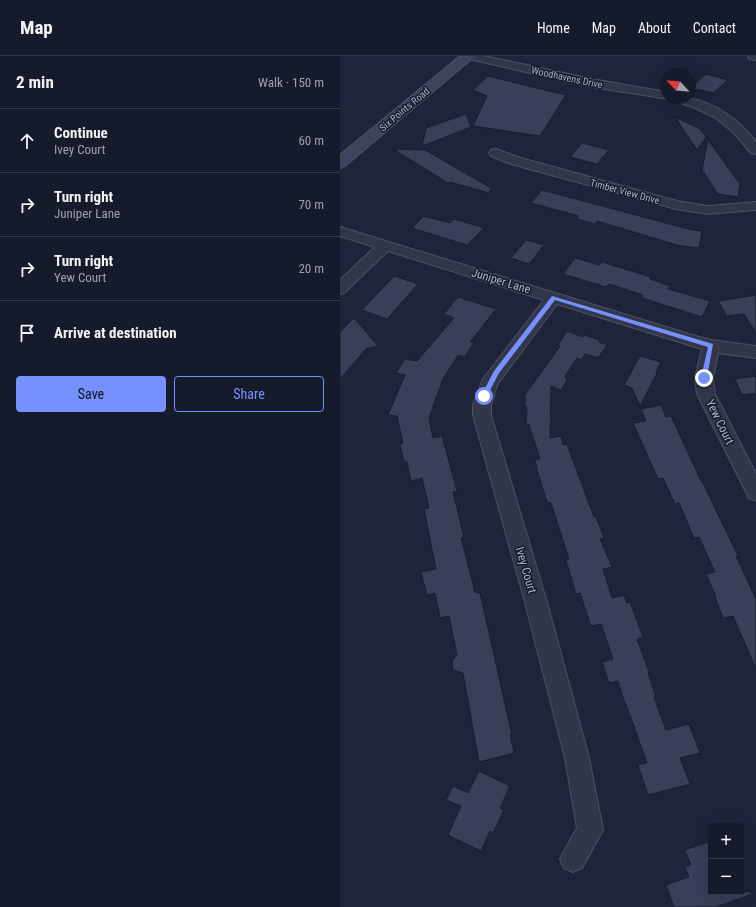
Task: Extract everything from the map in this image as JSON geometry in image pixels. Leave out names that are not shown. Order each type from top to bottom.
[{"type":"street","name":"Woodhavens Drive","points":[[469,56],[592,83],[660,95]]},
{"type":"street","name":"Six Points Road","points":[[340,163],[469,56]]},
{"type":"street","points":[[694,104],[704,107],[732,122],[756,150]]},
{"type":"street","name":"Timber View Drive","points":[[496,153],[516,161],[676,205],[708,210],[756,206]]},
{"type":"street","name":"Juniper Lane","points":[[340,231],[711,346],[756,352]]},
{"type":"street","points":[[340,289],[385,245]]},
{"type":"street","name":"Ivey Court","points":[[554,298],[489,383],[483,401],[482,415],[577,758],[590,830],[573,859]]},
{"type":"street","name":"Yew Court","points":[[711,346],[704,378],[706,394],[756,493]]},
{"type":"building","points":[[706,74],[728,80],[713,93],[696,89],[696,83]]},
{"type":"building","points":[[488,76],[566,95],[540,136],[473,126],[487,96],[473,90]]},
{"type":"building","points":[[466,114],[471,127],[422,146],[426,128]]},
{"type":"building","points":[[675,117],[700,129],[706,137],[697,150]]},
{"type":"building","points":[[708,140],[740,184],[738,197],[718,194],[702,170]]},
{"type":"building","points":[[582,143],[609,150],[597,164],[570,157]]},
{"type":"building","points":[[393,149],[425,150],[491,188],[489,193],[450,182],[448,183]]},
{"type":"building","points":[[542,190],[692,230],[702,231],[699,248],[677,245],[597,221],[595,224],[577,219],[579,216],[531,203]]},
{"type":"building","points":[[424,216],[450,223],[454,219],[484,228],[467,245],[412,228]]},
{"type":"building","points":[[526,240],[544,245],[529,264],[511,258]]},
{"type":"building","points":[[575,258],[599,265],[602,262],[651,277],[650,279],[670,286],[668,289],[710,301],[702,317],[642,298],[643,295],[609,284],[606,287],[563,274]]},
{"type":"building","points":[[394,276],[418,284],[387,319],[362,310]]},
{"type":"building","points":[[756,295],[756,333],[744,314],[727,316],[718,301]]},
{"type":"building","points":[[458,297],[496,309],[470,342],[474,343],[464,357],[458,355],[443,379],[429,418],[433,438],[442,436],[457,491],[453,492],[464,537],[461,538],[475,592],[480,593],[512,735],[510,735],[514,753],[479,762],[463,673],[453,670],[452,661],[457,655],[449,616],[440,618],[435,593],[427,595],[421,572],[436,569],[424,509],[429,508],[422,478],[411,481],[407,462],[404,462],[400,444],[403,443],[397,416],[388,415],[405,375],[396,373],[405,359],[417,361],[454,318],[444,314]]},
{"type":"building","points":[[354,318],[378,346],[366,349],[340,379],[340,332]]},
{"type":"building","points":[[567,331],[583,337],[584,335],[600,340],[599,342],[607,345],[598,358],[585,354],[581,360],[577,358],[565,376],[567,381],[561,390],[551,386],[550,438],[561,436],[563,445],[567,444],[594,517],[596,516],[604,538],[600,539],[612,567],[603,569],[612,598],[624,595],[627,603],[630,602],[643,637],[637,639],[649,672],[648,673],[656,697],[654,697],[666,730],[689,724],[700,753],[680,758],[690,784],[648,795],[638,765],[647,763],[618,681],[609,683],[602,662],[613,659],[601,624],[591,626],[580,593],[576,594],[566,560],[569,559],[551,503],[547,502],[538,473],[535,460],[540,459],[529,424],[526,424],[527,407],[525,407],[525,395],[560,346],[558,345]]},
{"type":"building","points":[[640,356],[661,362],[640,406],[632,388],[624,385]]},
{"type":"building","points":[[756,376],[756,393],[742,395],[735,379]]},
{"type":"building","points":[[661,405],[666,417],[671,416],[738,556],[736,556],[756,599],[756,669],[733,616],[723,618],[706,574],[715,572],[699,537],[694,538],[679,503],[675,504],[663,478],[658,479],[633,423],[646,421],[641,409]]},
{"type":"building","points":[[479,771],[510,786],[500,808],[504,810],[493,833],[490,831],[481,851],[448,835],[461,806],[446,800],[453,786],[468,793]]},
{"type":"building","points":[[708,842],[708,895],[744,895],[744,892],[752,892],[752,894],[716,907],[674,907],[666,885],[689,877],[685,867],[691,865],[685,850]]},
{"type":"route","points":[[484,396],[489,383],[496,372],[554,298],[711,346],[704,378]]}]
